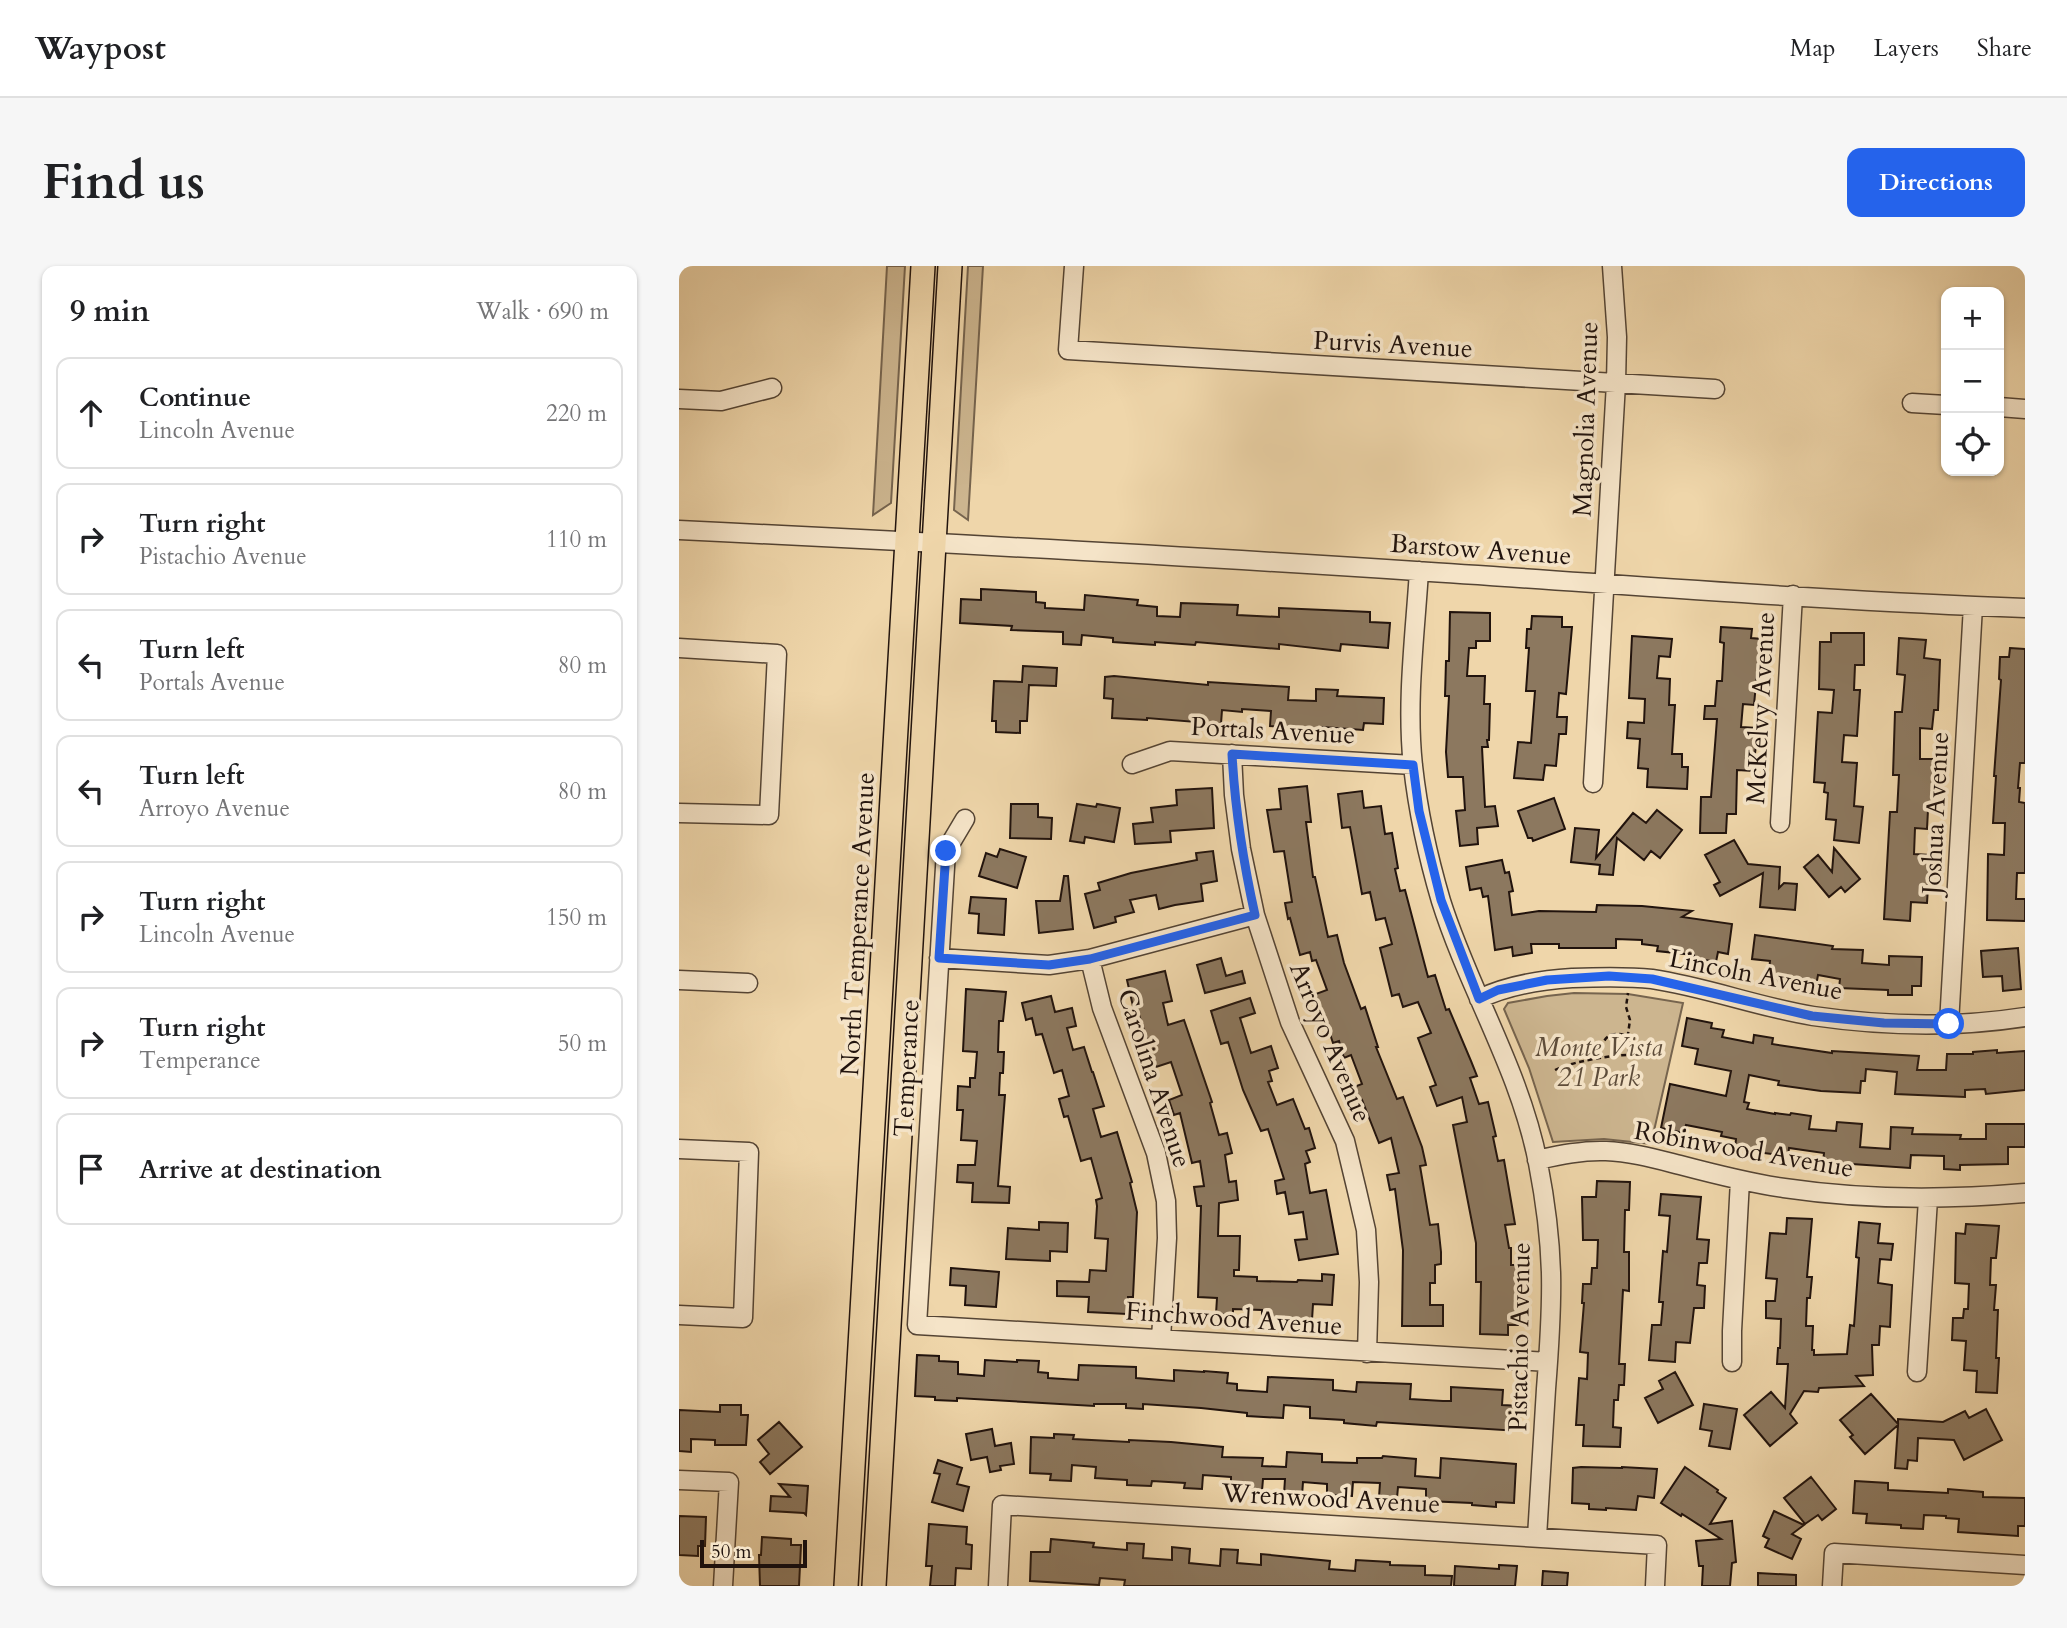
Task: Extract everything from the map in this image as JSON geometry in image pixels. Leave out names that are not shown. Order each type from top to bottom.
[{"type":"main road","name":"North Temperance Avenue","points":[[846,1586],[923,266]]},
{"type":"main road","name":"North Temperance Avenue","points":[[874,1586],[950,266]]},
{"type":"street","name":"Purvis Avenue","points":[[1074,266],[1068,350],[1715,389]]},
{"type":"street","name":"Magnolia Avenue","points":[[1593,783],[1616,383],[1617,337],[1612,266]]},
{"type":"street","points":[[679,399],[721,401],[772,388]]},
{"type":"street","points":[[1912,403],[1941,405]]},
{"type":"street","points":[[2004,407],[2025,409]]},
{"type":"street","name":"Barstow Avenue","points":[[679,530],[933,542],[2025,608]]},
{"type":"street","name":"Pistachio Avenue","points":[[1419,571],[1412,687],[1413,765],[1419,811],[1441,900],[1479,999],[1512,1073],[1527,1120],[1547,1215],[1551,1271],[1537,1537]]},
{"type":"street","name":"McKelvy Avenue","points":[[1780,823],[1793,595]]},
{"type":"street","name":"Joshua Avenue","points":[[1949,1024],[1973,606]]},
{"type":"street","points":[[679,648],[777,654],[769,815],[679,813]]},
{"type":"street","name":"Portals Avenue","points":[[1132,764],[1170,751],[1413,765]]},
{"type":"street","name":"Arroyo Avenue","points":[[1232,754],[1241,849],[1255,915],[1290,1022],[1345,1142],[1366,1230],[1369,1282],[1367,1353]]},
{"type":"street","name":"Temperance","points":[[917,1325],[946,851],[965,820]]},
{"type":"street","points":[[939,958],[1049,965],[1090,959],[1255,915]]},
{"type":"street","name":"Carolina Avenue","points":[[1090,959],[1102,1008],[1156,1153],[1166,1202],[1167,1238],[1161,1339]]},
{"type":"street","name":"Lincoln Avenue","points":[[1479,999],[1498,990],[1547,980],[1609,976],[1652,979],[1812,1016],[1884,1023],[1949,1024],[2025,1017]]},
{"type":"street","points":[[679,980],[748,984]]},
{"type":"street","points":[[679,1149],[748,1152],[743,1318],[679,1315]]},
{"type":"street","name":"Robinwood Avenue","points":[[1537,1160],[1569,1153],[1605,1151],[1641,1155],[1740,1180],[1857,1197],[1974,1198],[2025,1193]]},
{"type":"street","points":[[1732,1362],[1740,1180]]},
{"type":"street","points":[[1917,1372],[1928,1199]]},
{"type":"street","name":"Finchwood Avenue","points":[[917,1325],[1548,1362]]},
{"type":"street","points":[[679,1480],[729,1482],[723,1586]]},
{"type":"street","name":"Wrenwood Avenue","points":[[998,1586],[1002,1505],[1657,1545],[1655,1586]]},
{"type":"street","points":[[1832,1586],[1834,1553],[2025,1565]]},
{"type":"path","points":[[1555,1070],[1613,1055],[1628,1055],[1630,1020],[1626,1007],[1629,992]]},
{"type":"path","points":[[1601,1058],[1602,1044],[1610,1034],[1628,1035]]},
{"type":"green space","points":[[887,266],[905,266],[891,503],[873,515]]},
{"type":"green space","points":[[968,266],[983,266],[968,520],[954,510]]},
{"type":"green space","name":"Monte Vista 21 Park","points":[[1574,993],[1628,994],[1683,1003],[1651,1144],[1604,1139],[1553,1142],[1529,1068],[1504,1009],[1508,1003]]},
{"type":"building","points":[[981,589],[1036,592],[1036,602],[1045,603],[1045,608],[1084,610],[1085,595],[1138,600],[1137,605],[1157,607],[1157,616],[1180,617],[1181,603],[1238,605],[1237,615],[1279,617],[1279,608],[1370,612],[1370,622],[1390,623],[1388,648],[1341,644],[1340,651],[1279,644],[1279,649],[1196,642],[1195,645],[1155,642],[1155,645],[1113,642],[1113,638],[1082,635],[1081,645],[1063,644],[1063,632],[1011,630],[1012,626],[960,623],[961,599],[981,600]]},
{"type":"building","points":[[1450,612],[1490,613],[1490,641],[1476,641],[1476,648],[1469,648],[1467,676],[1485,676],[1484,704],[1490,704],[1488,747],[1482,747],[1485,807],[1495,806],[1498,826],[1477,828],[1478,844],[1460,846],[1456,811],[1465,810],[1463,777],[1448,777],[1446,752],[1449,696],[1445,696],[1446,661],[1449,661]]},
{"type":"building","points":[[1532,616],[1562,617],[1562,627],[1572,627],[1566,694],[1559,693],[1557,717],[1567,717],[1566,734],[1559,734],[1556,766],[1545,765],[1543,780],[1514,778],[1518,742],[1531,743],[1535,691],[1526,691],[1529,648],[1526,648],[1527,629],[1531,629]]},
{"type":"building","points":[[1721,627],[1752,629],[1751,638],[1762,639],[1754,705],[1743,704],[1741,727],[1757,728],[1756,745],[1753,771],[1737,770],[1736,814],[1727,814],[1726,833],[1700,833],[1701,797],[1711,797],[1717,719],[1704,719],[1705,706],[1715,706],[1717,681],[1722,681],[1724,643],[1720,642]]},
{"type":"building","points":[[1831,633],[1864,633],[1864,665],[1855,665],[1854,690],[1860,690],[1857,736],[1844,735],[1842,762],[1857,763],[1854,806],[1863,807],[1859,843],[1834,840],[1836,820],[1826,819],[1828,793],[1824,792],[1825,783],[1814,782],[1818,712],[1832,713],[1834,690],[1819,689],[1820,642],[1831,642]]},
{"type":"building","points":[[1632,636],[1672,639],[1670,657],[1659,656],[1657,678],[1670,679],[1669,705],[1675,705],[1672,754],[1682,754],[1682,767],[1688,767],[1687,789],[1647,787],[1648,769],[1638,768],[1640,739],[1627,738],[1628,722],[1644,723],[1645,699],[1629,698]]},
{"type":"building","points":[[1899,638],[1926,640],[1924,658],[1940,660],[1938,710],[1934,710],[1932,729],[1920,728],[1920,759],[1935,759],[1933,810],[1928,810],[1927,829],[1915,828],[1914,854],[1930,855],[1927,903],[1911,902],[1910,921],[1884,919],[1890,812],[1897,812],[1899,775],[1893,775],[1895,712],[1902,712],[1905,675],[1897,674]]},
{"type":"building","points":[[2010,648],[2025,649],[2025,763],[2020,763],[2018,788],[2019,802],[2025,803],[2025,873],[2017,873],[2016,899],[2025,899],[2025,921],[1987,920],[1988,854],[2004,855],[2005,823],[1993,823],[1994,776],[2001,680],[2000,657],[2009,657]]},
{"type":"building","points":[[1023,666],[1057,668],[1056,686],[1029,685],[1027,721],[1020,721],[1020,733],[996,732],[996,721],[992,721],[994,681],[1022,682]]},
{"type":"building","points":[[1105,677],[1208,685],[1208,682],[1289,687],[1288,700],[1316,701],[1316,689],[1338,690],[1337,696],[1384,698],[1383,724],[1364,723],[1363,730],[1323,727],[1323,731],[1270,726],[1271,711],[1242,709],[1242,712],[1222,710],[1221,724],[1112,718],[1113,699],[1104,698]]},
{"type":"building","points":[[1307,786],[1311,822],[1306,822],[1313,877],[1328,937],[1337,935],[1361,1009],[1365,1007],[1376,1047],[1397,1099],[1403,1097],[1422,1147],[1426,1165],[1420,1166],[1430,1225],[1438,1224],[1441,1252],[1441,1264],[1435,1265],[1435,1283],[1430,1283],[1430,1305],[1443,1305],[1443,1326],[1402,1326],[1403,1250],[1395,1189],[1390,1190],[1387,1175],[1399,1173],[1391,1138],[1379,1143],[1354,1087],[1362,1084],[1351,1055],[1344,1058],[1339,1041],[1333,1043],[1322,1010],[1319,1011],[1313,995],[1327,990],[1316,960],[1312,961],[1310,952],[1300,955],[1290,918],[1288,919],[1285,903],[1292,902],[1284,851],[1274,852],[1267,810],[1281,809],[1279,789]]},
{"type":"building","points":[[1212,788],[1214,828],[1170,831],[1171,842],[1135,844],[1133,824],[1153,822],[1151,808],[1177,805],[1176,790]]},
{"type":"building","points":[[1362,791],[1364,808],[1381,806],[1385,834],[1392,833],[1400,891],[1405,890],[1428,977],[1435,975],[1446,1010],[1449,1009],[1471,1061],[1477,1076],[1470,1078],[1479,1104],[1488,1102],[1496,1136],[1493,1137],[1498,1161],[1504,1160],[1515,1224],[1505,1225],[1511,1248],[1511,1265],[1519,1265],[1518,1325],[1508,1325],[1508,1335],[1480,1334],[1481,1282],[1476,1282],[1476,1243],[1453,1125],[1467,1122],[1462,1097],[1437,1106],[1430,1087],[1436,1085],[1418,1038],[1431,1033],[1418,1002],[1403,1007],[1399,994],[1392,996],[1380,948],[1392,944],[1385,918],[1376,920],[1370,892],[1362,894],[1350,827],[1342,828],[1338,794]]},
{"type":"building","points":[[1554,798],[1565,829],[1533,841],[1528,838],[1518,811]]},
{"type":"building","points":[[1011,804],[1038,804],[1038,817],[1052,818],[1051,839],[1010,838]]},
{"type":"building","points":[[1077,804],[1120,808],[1114,842],[1085,837],[1084,843],[1070,841]]},
{"type":"building","points":[[1657,810],[1682,830],[1660,858],[1651,851],[1644,860],[1617,838],[1613,875],[1599,874],[1600,865],[1571,862],[1575,828],[1599,830],[1596,858],[1633,813],[1646,823]]},
{"type":"building","points":[[1734,840],[1748,864],[1780,867],[1779,888],[1784,883],[1797,884],[1795,910],[1760,907],[1763,873],[1720,896],[1714,885],[1720,882],[1705,855]]},
{"type":"building","points":[[1834,848],[1860,879],[1845,892],[1841,887],[1829,897],[1804,867],[1818,855],[1832,872]]},
{"type":"building","points":[[1000,849],[1026,857],[1017,888],[979,876],[986,853],[997,857]]},
{"type":"building","points":[[1213,851],[1217,881],[1201,884],[1203,901],[1159,909],[1156,895],[1130,900],[1134,912],[1115,917],[1116,922],[1094,928],[1085,894],[1100,890],[1098,883],[1131,873],[1197,860],[1196,853]]},
{"type":"building","points":[[1502,860],[1505,873],[1509,872],[1513,891],[1509,892],[1512,915],[1539,911],[1596,912],[1597,905],[1692,911],[1682,917],[1732,924],[1728,954],[1718,952],[1716,962],[1694,958],[1694,955],[1657,951],[1658,946],[1642,944],[1642,940],[1616,939],[1616,948],[1559,948],[1559,944],[1531,944],[1532,953],[1513,956],[1512,947],[1495,950],[1488,896],[1483,897],[1481,888],[1470,890],[1466,867]]},
{"type":"building","points":[[1064,876],[1068,876],[1073,929],[1039,933],[1036,901],[1060,901]]},
{"type":"building","points":[[971,897],[1006,899],[1004,935],[978,933],[979,914],[969,913]]},
{"type":"building","points":[[1755,935],[1833,946],[1832,949],[1863,950],[1862,963],[1889,965],[1889,956],[1922,957],[1921,986],[1912,986],[1912,995],[1888,995],[1888,990],[1839,988],[1840,979],[1818,975],[1816,986],[1768,979],[1770,961],[1752,959]]},
{"type":"building","points":[[2018,948],[2021,989],[2003,991],[2002,976],[1983,977],[1981,951]]},
{"type":"building","points":[[1221,958],[1226,976],[1242,971],[1245,983],[1205,993],[1197,965]]},
{"type":"building","points":[[1165,971],[1172,1001],[1163,1003],[1168,1025],[1184,1020],[1212,1102],[1210,1103],[1219,1135],[1227,1133],[1232,1153],[1225,1155],[1229,1182],[1236,1181],[1238,1200],[1219,1203],[1218,1236],[1240,1236],[1239,1270],[1234,1270],[1234,1276],[1257,1277],[1257,1281],[1297,1282],[1322,1281],[1322,1274],[1334,1275],[1332,1305],[1313,1304],[1312,1320],[1262,1316],[1262,1310],[1233,1309],[1233,1315],[1216,1314],[1217,1298],[1198,1297],[1201,1206],[1197,1206],[1194,1187],[1204,1186],[1200,1161],[1192,1163],[1180,1113],[1174,1115],[1169,1100],[1182,1095],[1171,1062],[1156,1067],[1139,1015],[1135,1015],[1127,980]]},
{"type":"building","points":[[966,989],[1006,992],[1003,1021],[999,1021],[998,1052],[1004,1052],[999,1095],[1005,1095],[998,1186],[1010,1187],[1009,1203],[972,1202],[973,1183],[957,1182],[958,1165],[975,1165],[977,1141],[961,1140],[963,1110],[957,1110],[958,1086],[970,1087],[970,1078],[975,1078],[977,1052],[963,1051]]},
{"type":"building","points":[[1051,996],[1055,1012],[1072,1008],[1076,1026],[1067,1028],[1073,1050],[1084,1047],[1104,1106],[1093,1109],[1101,1137],[1117,1132],[1132,1182],[1130,1183],[1137,1212],[1133,1297],[1128,1297],[1127,1314],[1088,1312],[1089,1297],[1057,1296],[1057,1281],[1089,1282],[1090,1270],[1106,1271],[1108,1239],[1095,1238],[1096,1200],[1102,1198],[1091,1158],[1081,1161],[1068,1116],[1064,1117],[1059,1099],[1069,1096],[1062,1070],[1054,1073],[1042,1034],[1036,1035],[1032,1018],[1026,1020],[1022,1003]]},
{"type":"building","points":[[1250,998],[1255,1013],[1240,1018],[1251,1053],[1271,1046],[1278,1068],[1269,1071],[1272,1081],[1268,1082],[1277,1105],[1293,1099],[1305,1129],[1309,1128],[1315,1148],[1306,1151],[1310,1162],[1305,1164],[1310,1193],[1326,1190],[1338,1254],[1299,1260],[1295,1240],[1307,1239],[1303,1212],[1289,1214],[1285,1192],[1277,1194],[1275,1181],[1284,1179],[1268,1129],[1261,1131],[1243,1090],[1228,1042],[1221,1044],[1211,1011]]},
{"type":"building","points":[[1687,1018],[1712,1023],[1711,1028],[1724,1030],[1722,1037],[1753,1043],[1754,1035],[1773,1038],[1772,1044],[1832,1053],[1919,1056],[1917,1070],[1946,1070],[1947,1054],[2025,1051],[2025,1090],[1986,1094],[1985,1089],[1965,1090],[1965,1097],[1895,1094],[1897,1072],[1866,1069],[1860,1093],[1778,1085],[1779,1081],[1749,1075],[1744,1102],[1749,1103],[1747,1109],[1811,1116],[1809,1129],[1836,1131],[1837,1122],[1862,1124],[1860,1147],[1890,1149],[1891,1127],[1913,1128],[1912,1134],[1961,1135],[1960,1139],[1986,1139],[1986,1124],[2025,1124],[2025,1147],[2008,1147],[2008,1164],[1960,1165],[1960,1170],[1944,1169],[1944,1156],[1911,1155],[1910,1168],[1823,1162],[1824,1153],[1789,1148],[1788,1156],[1756,1152],[1735,1148],[1736,1139],[1721,1136],[1722,1132],[1686,1125],[1684,1133],[1661,1128],[1670,1084],[1726,1096],[1731,1071],[1695,1064],[1698,1049],[1682,1046]]},
{"type":"building","points":[[1597,1181],[1630,1182],[1629,1210],[1625,1210],[1624,1252],[1629,1252],[1629,1291],[1623,1290],[1619,1364],[1625,1364],[1624,1385],[1619,1385],[1618,1400],[1614,1400],[1613,1427],[1621,1428],[1620,1447],[1583,1446],[1584,1425],[1576,1425],[1579,1378],[1587,1379],[1588,1353],[1580,1352],[1583,1284],[1591,1284],[1592,1268],[1597,1268],[1598,1240],[1583,1240],[1582,1197],[1596,1197]]},
{"type":"building","points":[[1661,1194],[1701,1197],[1697,1239],[1709,1240],[1707,1263],[1699,1263],[1697,1285],[1705,1286],[1704,1308],[1694,1308],[1690,1343],[1676,1342],[1675,1362],[1649,1360],[1652,1325],[1661,1325],[1663,1302],[1659,1302],[1663,1251],[1667,1252],[1670,1216],[1659,1215]]},
{"type":"building","points":[[1787,1218],[1812,1219],[1807,1277],[1812,1277],[1810,1298],[1807,1298],[1806,1326],[1813,1326],[1814,1355],[1847,1354],[1850,1325],[1854,1326],[1859,1222],[1880,1224],[1878,1243],[1893,1244],[1891,1260],[1880,1259],[1878,1283],[1892,1285],[1890,1327],[1880,1326],[1879,1345],[1872,1345],[1873,1375],[1856,1376],[1864,1386],[1819,1388],[1818,1392],[1804,1391],[1790,1414],[1797,1423],[1770,1446],[1744,1415],[1771,1392],[1785,1408],[1788,1364],[1777,1364],[1781,1319],[1766,1318],[1766,1301],[1775,1301],[1777,1279],[1766,1278],[1770,1233],[1786,1234]]},
{"type":"building","points":[[1039,1222],[1068,1223],[1067,1252],[1050,1251],[1050,1261],[1006,1259],[1008,1228],[1039,1230]]},
{"type":"building","points":[[1966,1224],[1999,1226],[1996,1258],[1991,1258],[1990,1285],[1996,1285],[1994,1310],[1998,1310],[1997,1393],[1976,1392],[1977,1371],[1964,1370],[1966,1341],[1952,1340],[1953,1318],[1963,1318],[1964,1309],[1968,1309],[1969,1284],[1955,1283],[1956,1233],[1965,1234]]},
{"type":"building","points":[[951,1268],[999,1272],[996,1307],[965,1305],[966,1286],[950,1285]]},
{"type":"building","points":[[917,1355],[939,1356],[939,1361],[958,1362],[958,1374],[984,1376],[985,1360],[1017,1360],[1039,1361],[1038,1372],[1048,1373],[1048,1378],[1078,1380],[1079,1365],[1136,1367],[1136,1378],[1174,1381],[1174,1370],[1204,1371],[1228,1373],[1227,1383],[1237,1384],[1237,1390],[1267,1392],[1268,1377],[1333,1380],[1333,1390],[1356,1392],[1357,1382],[1411,1384],[1410,1399],[1443,1401],[1451,1401],[1451,1387],[1503,1390],[1502,1405],[1521,1406],[1519,1431],[1377,1422],[1376,1426],[1344,1423],[1344,1420],[1310,1418],[1310,1407],[1284,1405],[1283,1418],[1143,1404],[1143,1409],[1126,1408],[1126,1404],[1094,1406],[957,1398],[957,1401],[935,1400],[935,1397],[915,1396]]},
{"type":"building","points":[[1675,1372],[1693,1405],[1658,1423],[1645,1398],[1663,1389],[1659,1381]]},
{"type":"building","points":[[1871,1394],[1898,1424],[1898,1419],[1943,1422],[1965,1411],[1969,1418],[1986,1409],[2002,1440],[1964,1460],[1954,1440],[1918,1438],[1917,1461],[1908,1460],[1907,1469],[1895,1468],[1898,1425],[1865,1454],[1840,1420]]},
{"type":"building","points":[[1704,1404],[1737,1409],[1730,1449],[1709,1446],[1712,1431],[1700,1429]]},
{"type":"building","points":[[720,1405],[741,1405],[741,1415],[748,1415],[746,1445],[715,1445],[715,1440],[691,1439],[691,1452],[679,1451],[679,1410],[720,1412]]},
{"type":"building","points":[[779,1422],[802,1447],[770,1474],[760,1462],[769,1454],[758,1440]]},
{"type":"building","points":[[992,1429],[995,1446],[1011,1443],[1014,1464],[1000,1466],[1001,1470],[990,1472],[987,1457],[971,1460],[966,1434]]},
{"type":"building","points":[[1054,1434],[1074,1435],[1073,1439],[1171,1442],[1223,1447],[1222,1457],[1263,1458],[1262,1466],[1286,1467],[1287,1452],[1322,1454],[1322,1462],[1357,1463],[1357,1458],[1383,1456],[1416,1459],[1415,1476],[1440,1478],[1441,1458],[1516,1464],[1514,1503],[1496,1502],[1496,1507],[1426,1501],[1426,1489],[1398,1487],[1397,1498],[1379,1497],[1380,1483],[1353,1482],[1352,1496],[1327,1495],[1327,1484],[1303,1482],[1302,1496],[1284,1494],[1285,1479],[1263,1479],[1262,1491],[1231,1490],[1231,1477],[1203,1475],[1202,1489],[1184,1488],[1185,1483],[1152,1481],[1151,1486],[1127,1485],[1127,1480],[1095,1478],[1096,1467],[1072,1465],[1071,1481],[1050,1480],[1051,1474],[1030,1473],[1031,1437],[1054,1438]]},
{"type":"building","points":[[938,1460],[962,1468],[957,1484],[969,1487],[963,1511],[932,1502],[940,1474],[934,1473]]},
{"type":"building","points":[[1685,1467],[1726,1498],[1710,1524],[1732,1521],[1736,1562],[1732,1563],[1730,1586],[1702,1586],[1703,1566],[1699,1566],[1696,1541],[1721,1539],[1661,1503]]},
{"type":"building","points":[[1573,1468],[1657,1469],[1654,1498],[1638,1496],[1636,1510],[1589,1509],[1589,1504],[1572,1503]]},
{"type":"building","points":[[1811,1477],[1836,1509],[1822,1520],[1818,1515],[1805,1524],[1784,1498]]},
{"type":"building","points":[[1855,1481],[1888,1483],[1888,1490],[1948,1493],[1948,1489],[1983,1492],[1983,1497],[2025,1498],[2025,1526],[2018,1526],[2018,1536],[1958,1532],[1959,1519],[1946,1516],[1924,1515],[1923,1529],[1866,1523],[1867,1514],[1853,1513]]},
{"type":"building","points":[[779,1484],[808,1486],[806,1515],[770,1511],[771,1496],[790,1497]]},
{"type":"building","points":[[1774,1511],[1804,1525],[1792,1534],[1801,1539],[1792,1559],[1765,1547],[1769,1539],[1763,1536]]},
{"type":"building","points":[[679,1516],[706,1517],[705,1546],[698,1546],[698,1556],[679,1555]]},
{"type":"building","points":[[929,1524],[967,1527],[966,1544],[972,1545],[971,1569],[956,1568],[955,1586],[930,1586],[932,1566],[926,1566]]},
{"type":"building","points":[[762,1537],[791,1539],[791,1545],[801,1545],[799,1586],[760,1586],[759,1555]]},
{"type":"building","points":[[1051,1539],[1094,1543],[1093,1547],[1127,1550],[1127,1543],[1144,1544],[1143,1558],[1172,1560],[1172,1547],[1190,1549],[1189,1563],[1220,1566],[1221,1549],[1238,1550],[1237,1563],[1261,1565],[1261,1554],[1330,1561],[1329,1569],[1355,1571],[1356,1560],[1425,1566],[1425,1575],[1452,1576],[1451,1586],[1124,1586],[1125,1580],[1100,1578],[1099,1585],[1030,1581],[1031,1552],[1050,1552]]},
{"type":"building","points":[[1499,1565],[1517,1566],[1515,1586],[1454,1586],[1455,1566],[1499,1569]]},
{"type":"building","points":[[1543,1571],[1568,1573],[1567,1586],[1542,1586]]},
{"type":"building","points":[[1758,1573],[1796,1575],[1796,1586],[1758,1586]]},
{"type":"route","points":[[946,851],[939,958],[1049,965],[1090,959],[1255,915],[1241,849],[1232,754],[1413,765],[1419,811],[1441,900],[1479,999],[1498,990],[1547,980],[1609,976],[1652,979],[1812,1016],[1884,1023],[1949,1024]]}]
